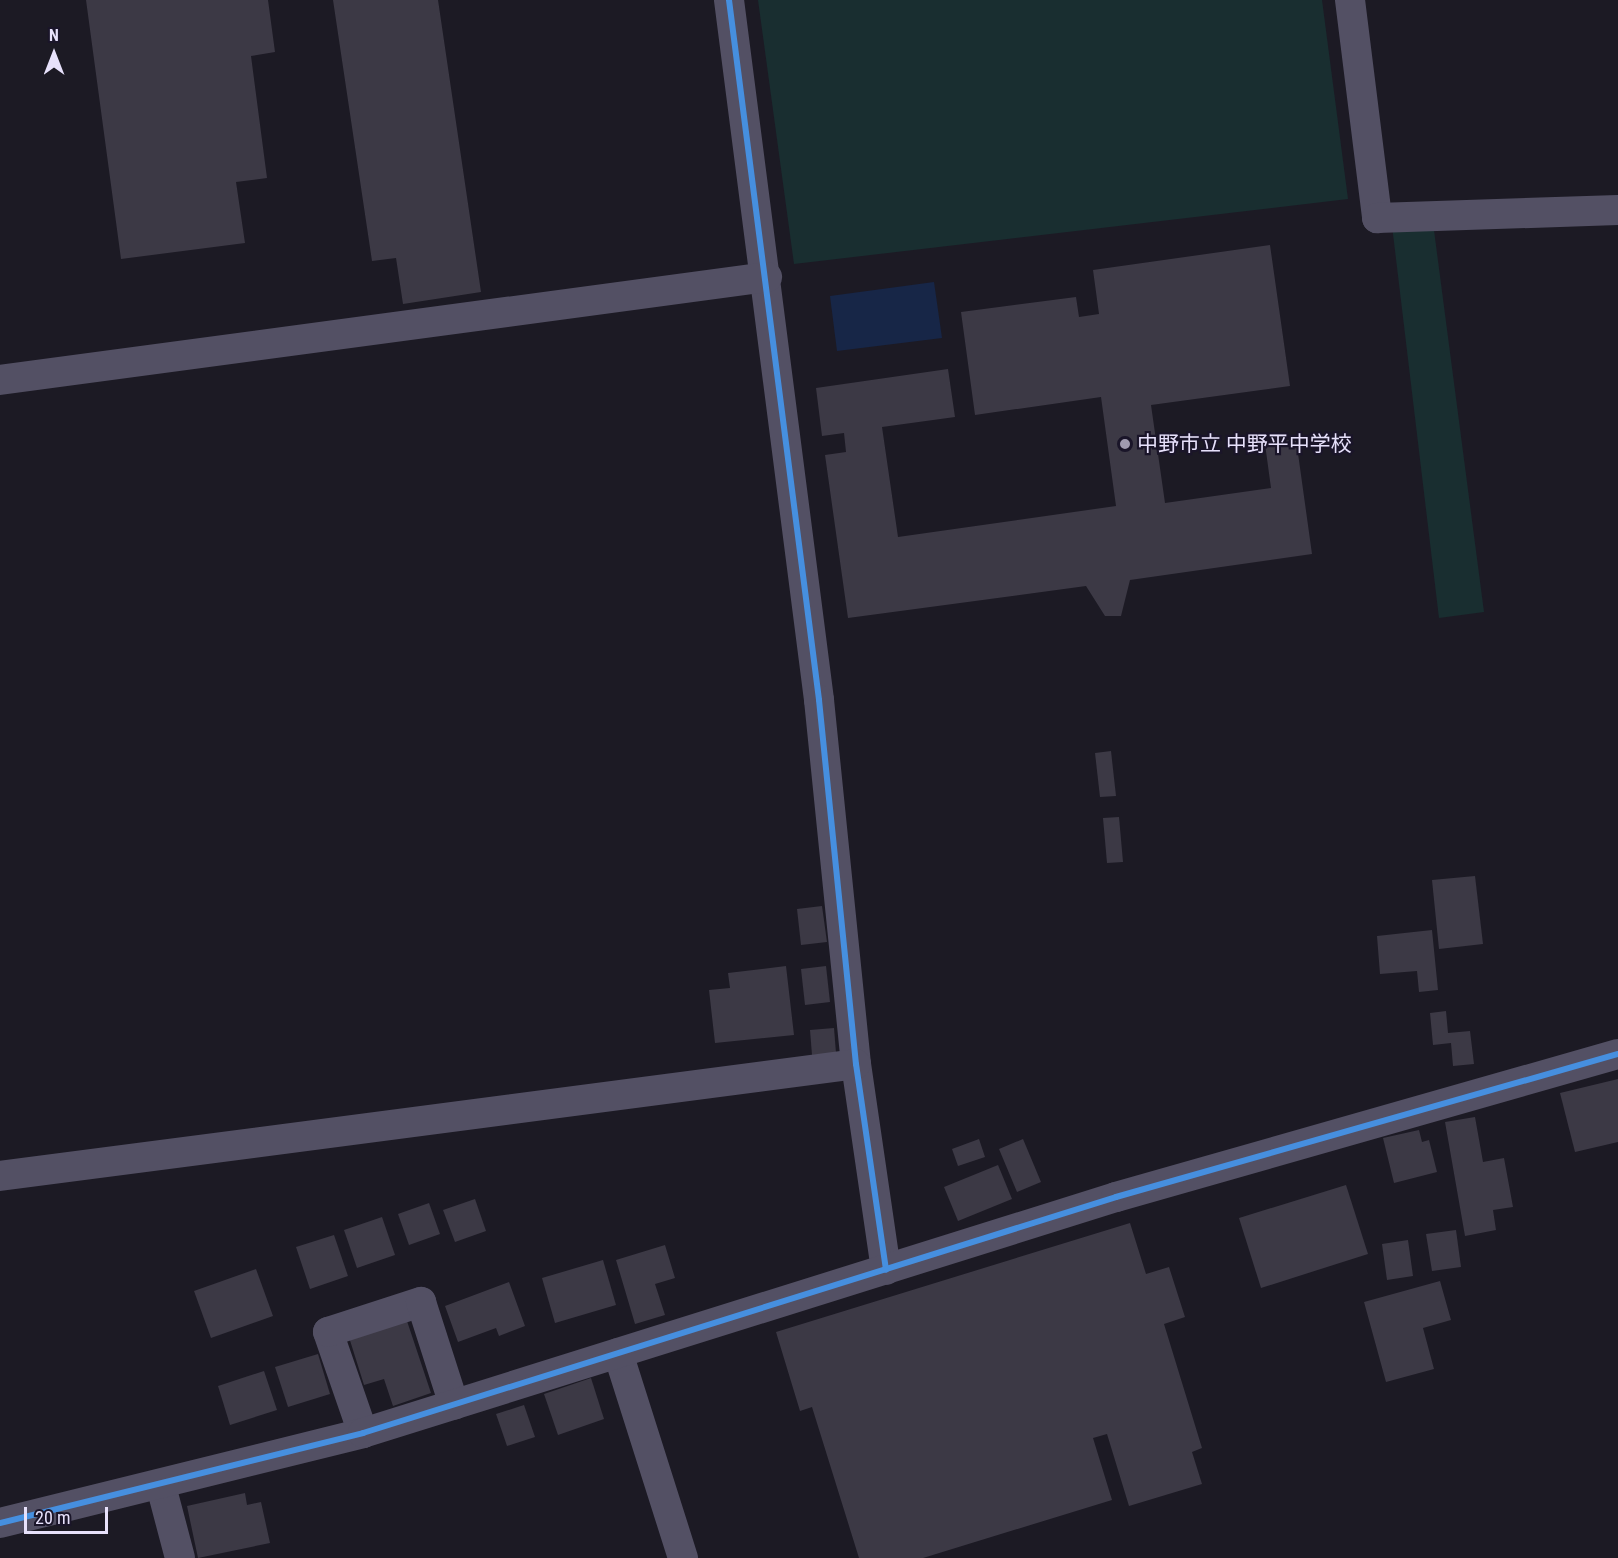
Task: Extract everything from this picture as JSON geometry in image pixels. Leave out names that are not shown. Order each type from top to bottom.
[{"type":"street","points":[[729,0],[767,277],[839,871],[856,1064],[886,1270]]},
{"type":"street","points":[[1350,0],[1377,218],[1618,210]]},
{"type":"street","points":[[0,380],[767,277]]},
{"type":"street","points":[[0,1523],[161,1486],[363,1433],[1116,1197],[1618,1054]]},
{"type":"street","points":[[0,1176],[856,1064]]},
{"type":"street","points":[[363,1433],[328,1332],[421,1302],[453,1405]]},
{"type":"street","points":[[618,1353],[683,1558]]},
{"type":"street","points":[[161,1486],[180,1558]]},
{"type":"green space","points":[[758,0],[1322,0],[1348,199],[794,264]]},
{"type":"green space","points":[[1432,215],[1484,612],[1439,618],[1391,217]]},
{"type":"water","points":[[934,282],[942,338],[837,351],[830,296]]},
{"type":"building","points":[[86,0],[268,0],[275,52],[251,56],[267,178],[236,182],[245,243],[121,259]]},
{"type":"building","points":[[333,0],[438,0],[481,292],[403,304],[396,258],[372,261]]},
{"type":"building","points":[[1270,245],[1290,386],[1151,405],[1165,503],[1271,488],[1265,444],[1296,439],[1312,554],[1130,580],[1121,616],[1105,616],[1086,586],[848,618],[825,455],[846,452],[844,433],[822,436],[816,388],[948,369],[955,417],[882,427],[898,537],[1116,506],[1101,397],[975,415],[961,312],[1076,297],[1079,317],[1099,314],[1093,270]]},
{"type":"building","points":[[1111,751],[1116,796],[1100,797],[1095,753]]},
{"type":"building","points":[[1119,817],[1123,862],[1107,863],[1103,818]]},
{"type":"building","points":[[1475,876],[1483,944],[1439,949],[1432,880]]},
{"type":"building","points":[[822,906],[827,942],[801,945],[797,909]]},
{"type":"building","points":[[1432,930],[1438,990],[1419,992],[1417,971],[1380,974],[1377,936]]},
{"type":"building","points":[[786,966],[794,1035],[715,1043],[709,990],[730,988],[728,973]]},
{"type":"building","points":[[826,966],[830,1002],[805,1005],[801,969]]},
{"type":"building","points":[[1446,1011],[1448,1033],[1470,1031],[1474,1064],[1453,1066],[1451,1043],[1433,1045],[1430,1013]]},
{"type":"building","points":[[834,1028],[836,1053],[812,1055],[810,1030]]},
{"type":"building","points":[[1618,1079],[1618,1142],[1575,1152],[1560,1093]]},
{"type":"building","points":[[1475,1117],[1483,1162],[1504,1158],[1513,1207],[1493,1210],[1496,1230],[1465,1236],[1445,1122]]},
{"type":"building","points":[[1419,1130],[1422,1142],[1429,1140],[1437,1172],[1394,1183],[1383,1138]]},
{"type":"building","points":[[979,1139],[985,1157],[958,1166],[952,1149]]},
{"type":"building","points":[[1023,1139],[1041,1182],[1017,1192],[999,1149]]},
{"type":"building","points":[[998,1165],[1012,1199],[958,1221],[944,1187]]},
{"type":"building","points":[[1346,1185],[1368,1254],[1261,1288],[1239,1218]]},
{"type":"building","points":[[475,1199],[486,1231],[455,1242],[443,1210]]},
{"type":"building","points":[[429,1203],[440,1234],[409,1245],[398,1214]]},
{"type":"building","points":[[382,1217],[395,1255],[357,1268],[344,1230]]},
{"type":"building","points":[[1130,1223],[1146,1274],[1169,1267],[1185,1317],[1164,1324],[1202,1448],[1192,1452],[1202,1484],[1129,1506],[1107,1434],[1093,1438],[1112,1500],[923,1558],[859,1558],[812,1407],[800,1411],[776,1332]]},
{"type":"building","points":[[1456,1230],[1461,1267],[1432,1271],[1426,1234]]},
{"type":"building","points":[[334,1235],[348,1276],[310,1289],[296,1247]]},
{"type":"building","points":[[1408,1240],[1413,1276],[1387,1280],[1382,1244]]},
{"type":"building","points":[[665,1245],[675,1278],[655,1284],[665,1315],[635,1324],[616,1260]]},
{"type":"building","points":[[603,1260],[616,1305],[555,1323],[542,1278]]},
{"type":"building","points":[[256,1269],[273,1316],[211,1338],[194,1291]]},
{"type":"building","points":[[1440,1281],[1451,1320],[1423,1328],[1434,1369],[1386,1382],[1364,1302]]},
{"type":"building","points":[[509,1282],[525,1326],[499,1336],[496,1328],[458,1342],[445,1306]]},
{"type":"building","points":[[405,1315],[431,1393],[393,1406],[384,1379],[364,1385],[348,1334]]},
{"type":"building","points":[[318,1354],[330,1394],[288,1407],[275,1367]]},
{"type":"building","points":[[264,1371],[277,1410],[230,1425],[218,1386]]},
{"type":"building","points":[[591,1378],[604,1419],[558,1435],[544,1394]]},
{"type":"building","points":[[524,1405],[535,1437],[507,1446],[496,1414]]},
{"type":"building","points":[[245,1493],[247,1505],[261,1502],[270,1543],[198,1558],[187,1506]]},
{"type":"cycle path","points":[[729,0],[819,700],[856,1064],[886,1270]]},
{"type":"cycle path","points":[[0,1523],[363,1433],[1116,1197],[1618,1054]]},
{"type":"place","name":"中野市立 中野平中学校","points":[[1125,444]]}]
